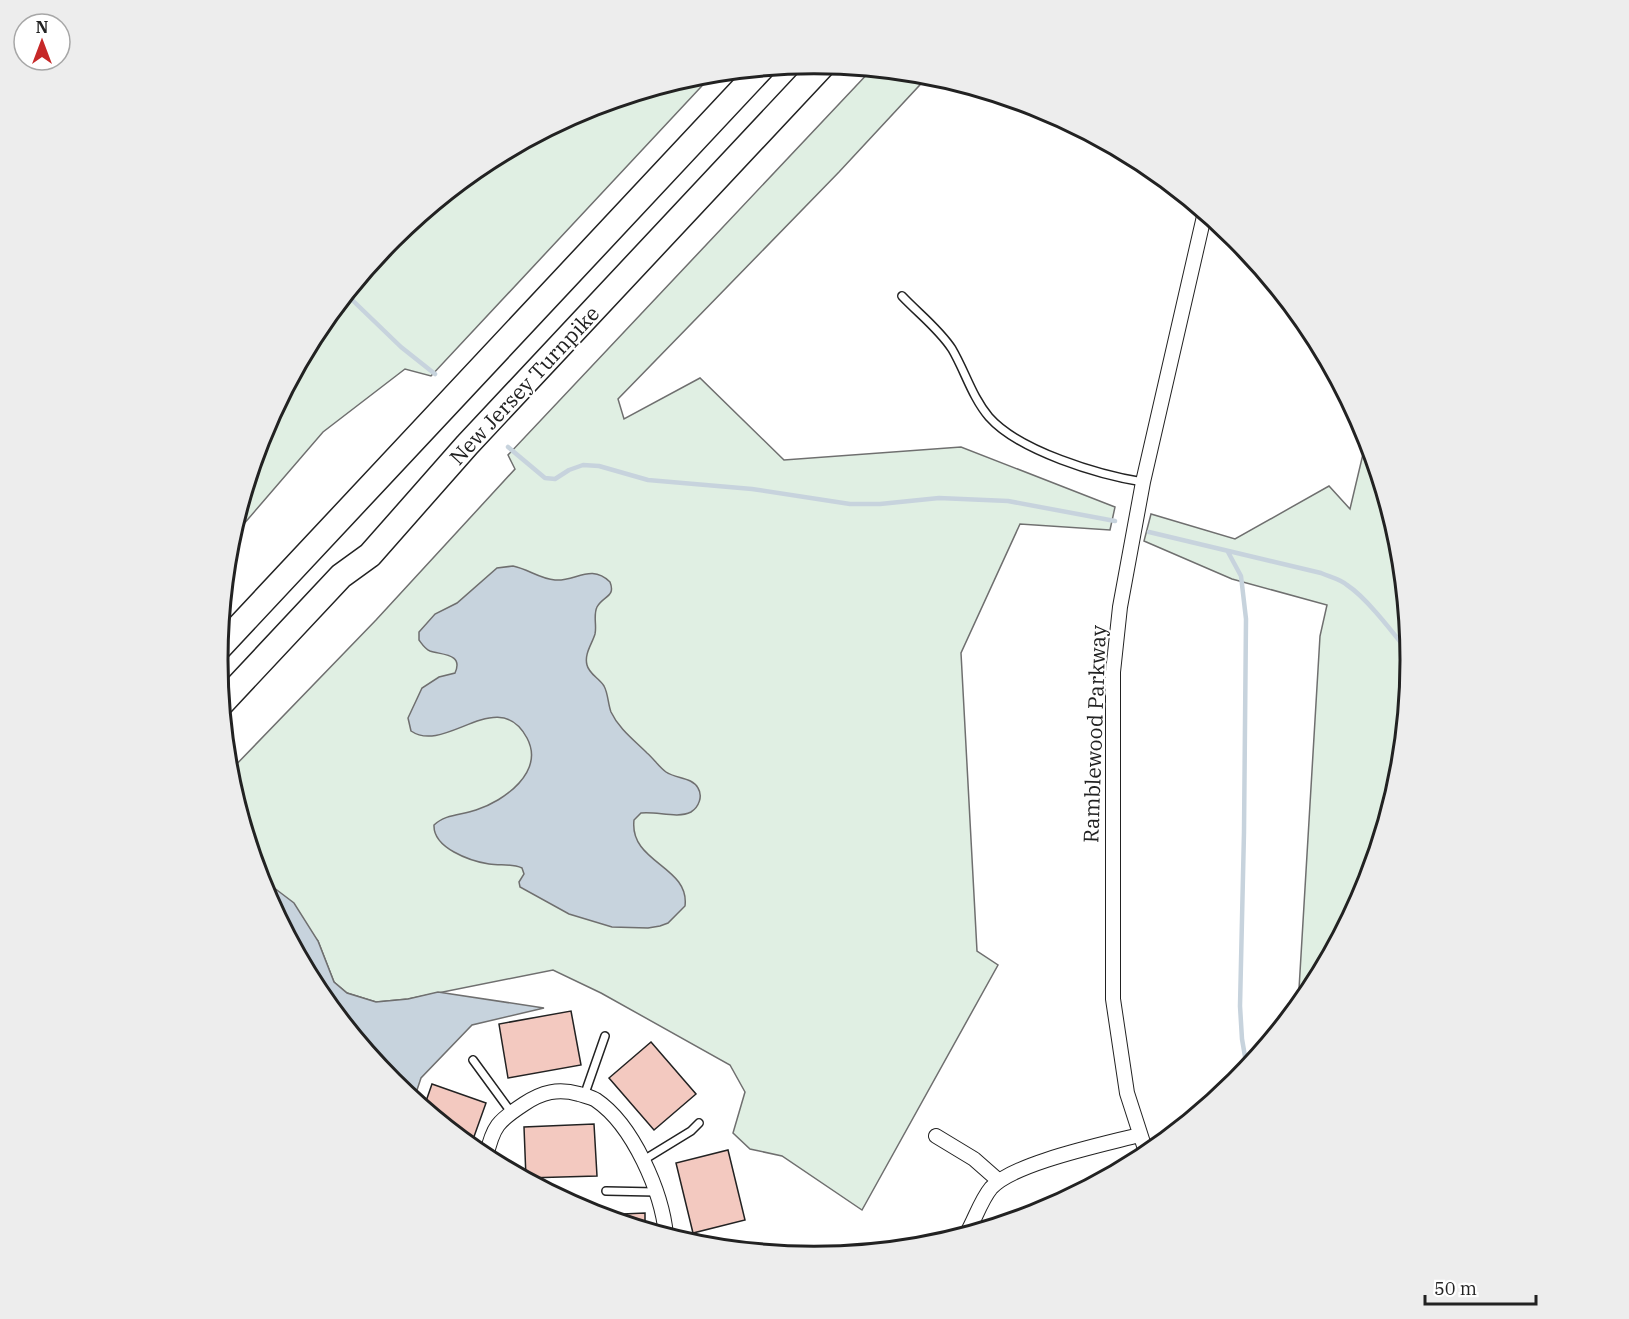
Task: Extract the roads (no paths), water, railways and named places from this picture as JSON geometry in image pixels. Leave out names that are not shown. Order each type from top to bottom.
[{"type":"highway","name":"New Jersey Turnpike","points":[[230,694],[341,576],[370,555],[467,445],[815,74]]},
{"type":"highway","name":"New Jersey Turnpike","points":[[229,637],[753,77]]},
{"type":"highway","points":[[232,714],[352,580],[370,555]]},
{"type":"highway","points":[[229,633],[250,614]]},
{"type":"street","name":"Ramblewood Parkway","points":[[1143,1145],[1127,1093],[1113,999],[1113,672],[1120,607],[1143,482],[1203,221]]},
{"type":"street","points":[[488,1147],[499,1121],[548,1091],[566,1090],[595,1099],[621,1124],[642,1161],[656,1192],[666,1227]]},
{"type":"street","points":[[972,1224],[991,1188],[1020,1169],[1139,1135]]},
{"type":"street","points":[[936,1136],[974,1159],[999,1181]]},
{"type":"lane","points":[[902,296],[942,336],[977,401],[1002,430],[1061,459],[1116,477],[1143,482]]},
{"type":"lane","points":[[584,1096],[605,1036]]},
{"type":"lane","points":[[472,1060],[511,1113]]},
{"type":"lane","points":[[642,1161],[691,1131],[699,1123]]},
{"type":"lane","points":[[606,1191],[656,1192]]},
{"type":"waterway","points":[[352,300],[401,347],[435,374]]},
{"type":"waterway","points":[[508,447],[545,478],[555,479],[583,465],[599,466],[648,480],[752,489],[850,504],[880,504],[939,498],[1008,501],[1115,521]]},
{"type":"waterway","points":[[1149,532],[1321,573],[1338,580],[1363,598],[1400,641]]},
{"type":"waterway","points":[[1228,552],[1241,576],[1246,619],[1240,1006],[1245,1057]]}]
